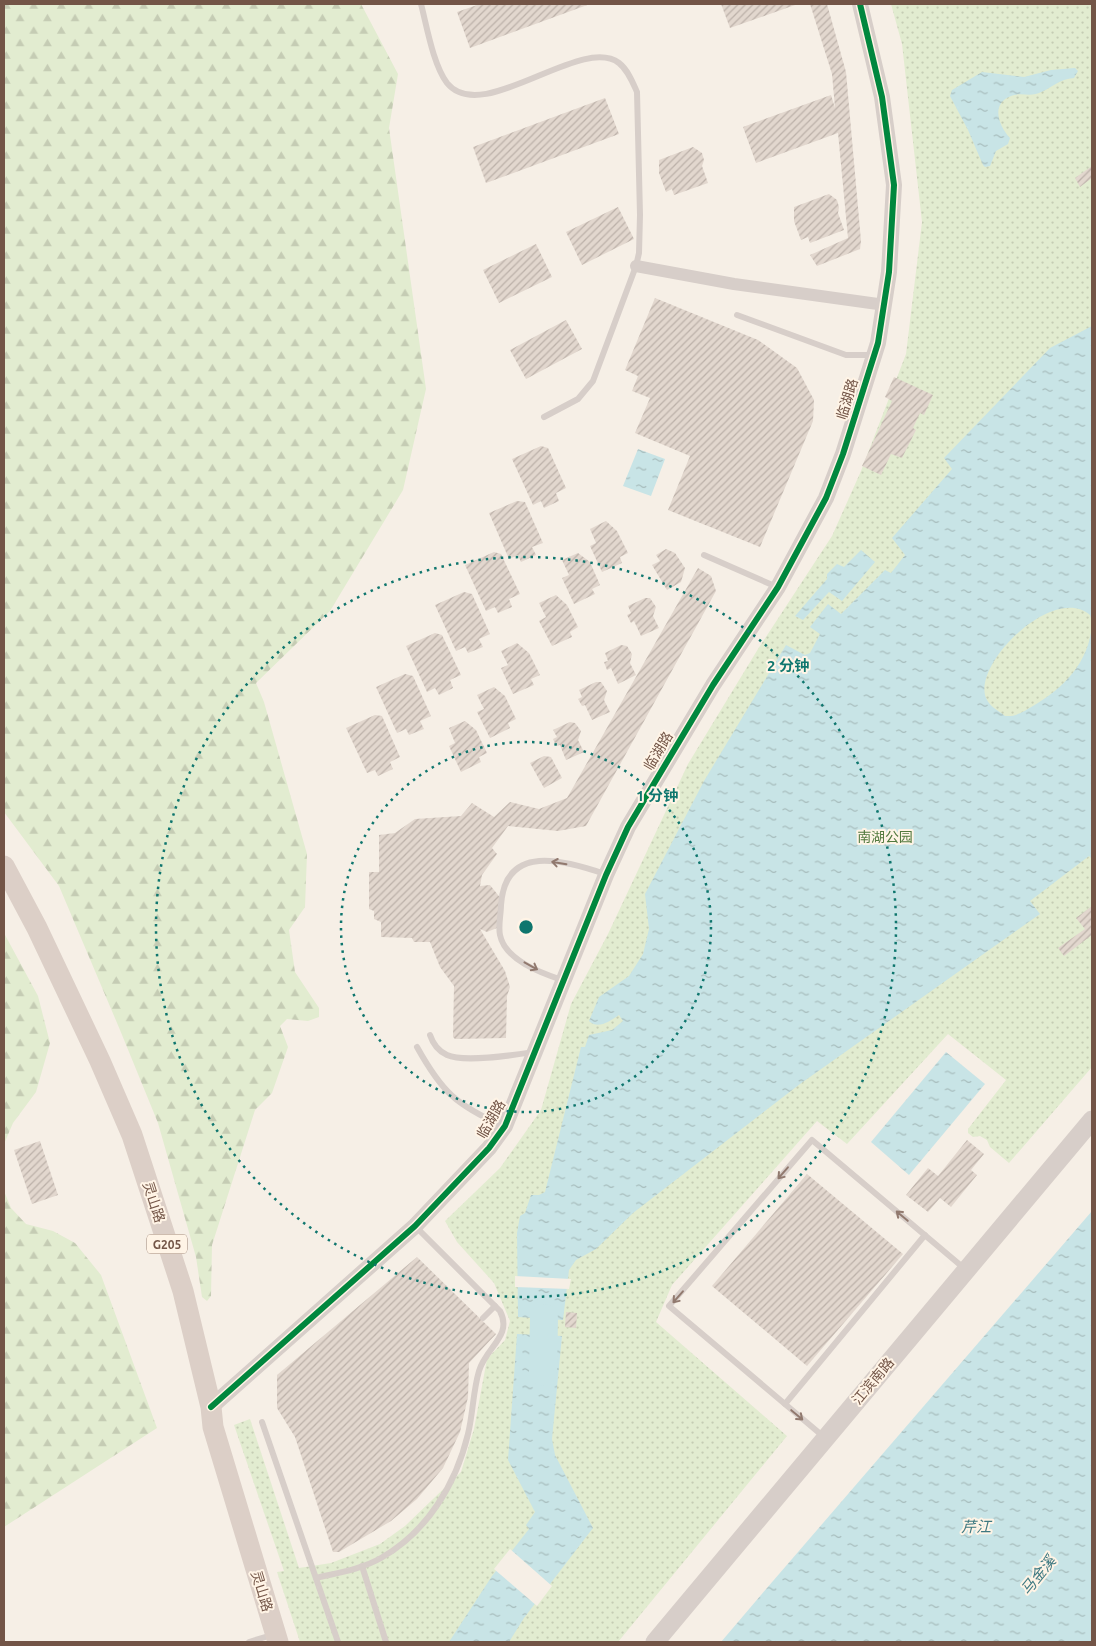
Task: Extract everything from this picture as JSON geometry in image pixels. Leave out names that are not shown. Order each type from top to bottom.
[{"type":"highway","name":"灵山路","points":[[4,866],[100,1061],[132,1135],[183,1291],[211,1407],[213,1427],[277,1638]]},
{"type":"main road","name":"江滨南路","points":[[655,1642],[1092,1120]]},
{"type":"street","name":"临湖路","points":[[211,1407],[415,1226],[489,1148],[505,1126],[562,980],[628,827],[713,685],[778,587],[826,498],[843,454],[874,355],[885,305],[889,272],[894,185],[882,98],[860,4]]},
{"type":"street","points":[[636,266],[734,284],[885,305]]},
{"type":"lane","points":[[421,4],[440,70],[448,83],[458,92],[468,95],[496,92],[579,60],[604,58],[619,63],[629,76],[637,92],[640,253],[593,381],[578,399],[544,417]]},
{"type":"lane","points":[[737,315],[846,355],[874,355]]},
{"type":"lane","points":[[704,555],[778,587]]},
{"type":"lane","points":[[562,980],[518,959],[505,947],[499,934],[502,888],[508,874],[518,867],[540,860],[586,868],[606,875]]},
{"type":"lane","points":[[430,1035],[432,1043],[448,1056],[491,1057],[535,1052]]},
{"type":"lane","points":[[417,1047],[433,1075],[457,1102],[505,1126]]},
{"type":"lane","points":[[825,1438],[669,1306],[812,1140],[966,1270]]},
{"type":"lane","points":[[316,1578],[362,1566],[381,1558],[404,1543],[448,1490],[468,1434],[481,1364],[503,1332],[503,1317],[495,1306],[415,1226]]},
{"type":"lane","points":[[785,1404],[925,1235]]},
{"type":"lane","points":[[483,1318],[495,1306]]},
{"type":"lane","points":[[262,1422],[338,1642]]},
{"type":"lane","points":[[362,1566],[386,1642]]},
{"type":"lane","points":[[249,1642],[277,1638]]},
{"type":"green space","points":[[4,4],[361,4],[398,74],[389,128],[426,389],[403,490],[330,611],[256,683],[264,702],[307,854],[305,907],[289,930],[295,972],[319,1008],[319,1017],[308,1021],[287,1019],[280,1026],[288,1047],[272,1093],[255,1110],[212,1245],[211,1296],[207,1301],[202,1297],[196,1257],[158,1123],[120,1030],[59,886],[4,812]]},
{"type":"green space","name":"南湖公园","points":[[891,4],[1092,4],[1092,1067],[1009,1163],[990,1147],[987,1140],[980,1136],[973,1137],[968,1133],[968,1129],[1006,1080],[948,1034],[847,1144],[817,1121],[672,1285],[656,1322],[787,1436],[618,1642],[300,1642],[277,1572],[284,1571],[234,1425],[250,1419],[299,1568],[331,1563],[380,1544],[405,1526],[461,1472],[474,1429],[487,1359],[505,1340],[510,1321],[494,1283],[457,1242],[445,1221],[500,1168],[541,1110],[571,1004],[608,934],[688,764],[758,649],[832,536],[861,471],[906,354],[922,222],[902,44]]},
{"type":"green space","points":[[4,933],[38,996],[50,1043],[36,1092],[13,1123],[4,1144]]},
{"type":"green space","points":[[4,1191],[11,1208],[26,1224],[53,1231],[75,1243],[101,1275],[157,1428],[4,1527]]},
{"type":"water","points":[[1075,68],[1078,71],[1074,78],[1064,80],[1036,94],[1011,96],[1000,104],[1000,122],[1010,138],[1008,144],[996,151],[990,166],[985,167],[950,96],[952,90],[982,72],[1024,77],[1051,70]]},
{"type":"water","points":[[1092,326],[1092,622],[1090,615],[1075,608],[1057,610],[1038,618],[1019,632],[1003,648],[991,666],[985,683],[986,698],[997,710],[1005,716],[1013,716],[1023,712],[1055,691],[1073,673],[1086,651],[1092,625],[1092,859],[1089,856],[1030,901],[1040,914],[800,1084],[633,1213],[596,1249],[576,1260],[569,1270],[563,1320],[518,1317],[517,1233],[520,1216],[525,1213],[531,1195],[539,1195],[545,1192],[581,1047],[585,1047],[589,1035],[612,1030],[623,1021],[619,1015],[600,1025],[589,1021],[599,997],[629,976],[643,954],[649,929],[645,894],[704,781],[786,645],[805,655],[810,653],[820,634],[810,627],[828,604],[841,614],[885,570],[891,573],[905,555],[892,538],[952,469],[944,458],[1050,348]]},
{"type":"water","points":[[638,449],[665,459],[651,496],[623,486]]},
{"type":"water","points":[[861,550],[875,562],[842,601],[829,592],[803,620],[795,616],[827,579],[827,574],[837,564],[844,567]]},
{"type":"water","points":[[946,1052],[985,1084],[909,1175],[871,1142]]},
{"type":"water","name":"芹江","points":[[1092,1211],[1092,1642],[721,1642],[761,1595]]},
{"type":"water","points":[[517,1334],[562,1336],[552,1439],[555,1455],[593,1528],[524,1618],[509,1642],[449,1642],[492,1576],[529,1529],[526,1525],[535,1512],[508,1460]]},
{"type":"pier","points":[[515,1276],[571,1279],[569,1289],[515,1287]]},
{"type":"pier","points":[[510,1549],[552,1586],[537,1606],[494,1569]]},
{"type":"building","points":[[480,4],[590,4],[470,48],[457,12]]},
{"type":"building","points":[[721,4],[798,4],[730,28]]},
{"type":"building","points":[[810,4],[827,4],[846,72],[861,241],[860,249],[817,266],[810,255],[848,238],[838,133],[756,163],[743,127],[831,95],[835,108],[832,74]]},
{"type":"building","points":[[605,98],[619,134],[486,183],[473,147]]},
{"type":"building","points":[[693,147],[702,153],[704,160],[702,166],[708,183],[674,195],[672,189],[666,192],[659,173],[659,160]]},
{"type":"building","points":[[1092,166],[1092,178],[1080,187],[1075,178]]},
{"type":"building","points":[[829,194],[837,200],[838,213],[844,230],[810,243],[808,237],[801,240],[794,221],[794,207]]},
{"type":"building","points":[[618,207],[634,239],[582,265],[566,232]]},
{"type":"building","points":[[536,244],[552,277],[499,303],[483,270]]},
{"type":"building","points":[[655,298],[758,340],[797,368],[814,400],[813,421],[760,547],[668,510],[690,456],[635,433],[650,398],[632,391],[638,376],[625,370]]},
{"type":"building","points":[[566,320],[582,349],[526,379],[510,350]]},
{"type":"building","points":[[894,377],[933,395],[924,415],[920,413],[913,428],[916,430],[902,458],[891,454],[881,475],[862,466],[892,401],[885,397]]},
{"type":"building","points":[[541,446],[548,448],[566,488],[556,493],[559,501],[544,508],[541,501],[533,505],[512,459]]},
{"type":"building","points":[[517,501],[525,502],[543,543],[532,547],[536,555],[521,562],[518,555],[509,559],[489,513]]},
{"type":"building","points":[[606,521],[617,531],[628,553],[620,557],[622,563],[602,572],[590,546],[596,543],[590,529]]},
{"type":"building","points":[[666,549],[675,553],[685,568],[681,582],[667,590],[652,565],[660,561],[656,555]]},
{"type":"building","points":[[494,552],[501,554],[520,594],[509,599],[512,607],[498,613],[495,607],[486,611],[465,565]]},
{"type":"building","points":[[578,553],[590,562],[600,585],[592,589],[595,594],[574,604],[562,578],[569,575],[562,560]]},
{"type":"building","points":[[698,568],[711,576],[716,591],[586,826],[558,831],[508,826],[492,848],[497,854],[482,875],[480,886],[490,885],[502,900],[497,928],[487,932],[480,929],[505,971],[510,987],[507,996],[506,1038],[455,1039],[453,1037],[454,986],[440,967],[430,942],[414,942],[412,938],[381,937],[381,922],[374,919],[374,911],[369,909],[369,872],[379,872],[379,835],[395,833],[415,819],[461,816],[472,803],[494,817],[510,802],[539,809],[567,798]]},
{"type":"building","points":[[464,592],[472,594],[490,634],[479,639],[483,647],[468,653],[465,647],[456,651],[435,605]]},
{"type":"building","points":[[556,595],[567,605],[578,627],[570,632],[572,637],[552,646],[539,621],[546,617],[539,603]]},
{"type":"building","points":[[645,598],[650,598],[656,607],[653,616],[659,628],[641,636],[634,621],[631,623],[627,615],[631,613],[628,606]]},
{"type":"building","points":[[435,633],[442,635],[461,675],[450,680],[453,688],[439,695],[435,688],[427,692],[406,646]]},
{"type":"building","points":[[517,643],[529,653],[540,675],[531,679],[534,685],[513,694],[501,668],[508,665],[501,651]]},
{"type":"building","points":[[621,645],[627,646],[632,654],[630,663],[636,675],[618,684],[611,668],[607,670],[604,662],[608,661],[605,653]]},
{"type":"building","points":[[405,674],[413,676],[431,716],[420,721],[424,729],[409,735],[406,729],[397,733],[376,687]]},
{"type":"building","points":[[596,682],[601,682],[607,691],[604,700],[610,712],[592,720],[585,705],[582,706],[578,699],[582,697],[579,690]]},
{"type":"building","points":[[494,687],[505,696],[516,719],[508,723],[510,728],[490,738],[477,712],[484,709],[477,695]]},
{"type":"building","points":[[375,715],[382,716],[400,757],[390,762],[393,769],[378,776],[375,770],[367,773],[346,728]]},
{"type":"building","points":[[465,721],[476,730],[487,753],[479,757],[481,762],[461,772],[449,746],[455,743],[449,728]]},
{"type":"building","points":[[570,722],[575,723],[581,731],[578,740],[584,752],[566,760],[560,745],[556,746],[553,739],[557,737],[553,730]]},
{"type":"building","points":[[544,756],[551,757],[562,778],[544,788],[530,763]]},
{"type":"building","points":[[1092,906],[1092,935],[1064,956],[1058,948],[1085,929],[1076,918]]},
{"type":"building","points":[[967,1140],[984,1154],[971,1170],[977,1175],[951,1207],[940,1198],[928,1212],[906,1195],[928,1168],[938,1176]]},
{"type":"building","points":[[40,1141],[58,1195],[32,1204],[14,1150]]},
{"type":"building","points":[[807,1174],[903,1254],[807,1366],[712,1286]]},
{"type":"building","points":[[417,1257],[496,1334],[469,1363],[468,1397],[460,1432],[443,1468],[417,1499],[391,1521],[339,1552],[333,1552],[295,1437],[277,1408],[277,1375]]},
{"type":"building","points":[[566,1312],[577,1313],[576,1328],[565,1327]]},
{"type":"waterway","points":[[543,1372],[544,1318]]},
{"type":"cycle path","points":[[211,1407],[415,1226],[489,1148],[505,1126],[606,875],[628,827],[713,685],[778,587],[826,498],[843,454],[878,343],[889,272],[894,185],[882,97],[860,4]]},
{"type":"water label","name":"马金溪","points":[[1038,1575]]}]
